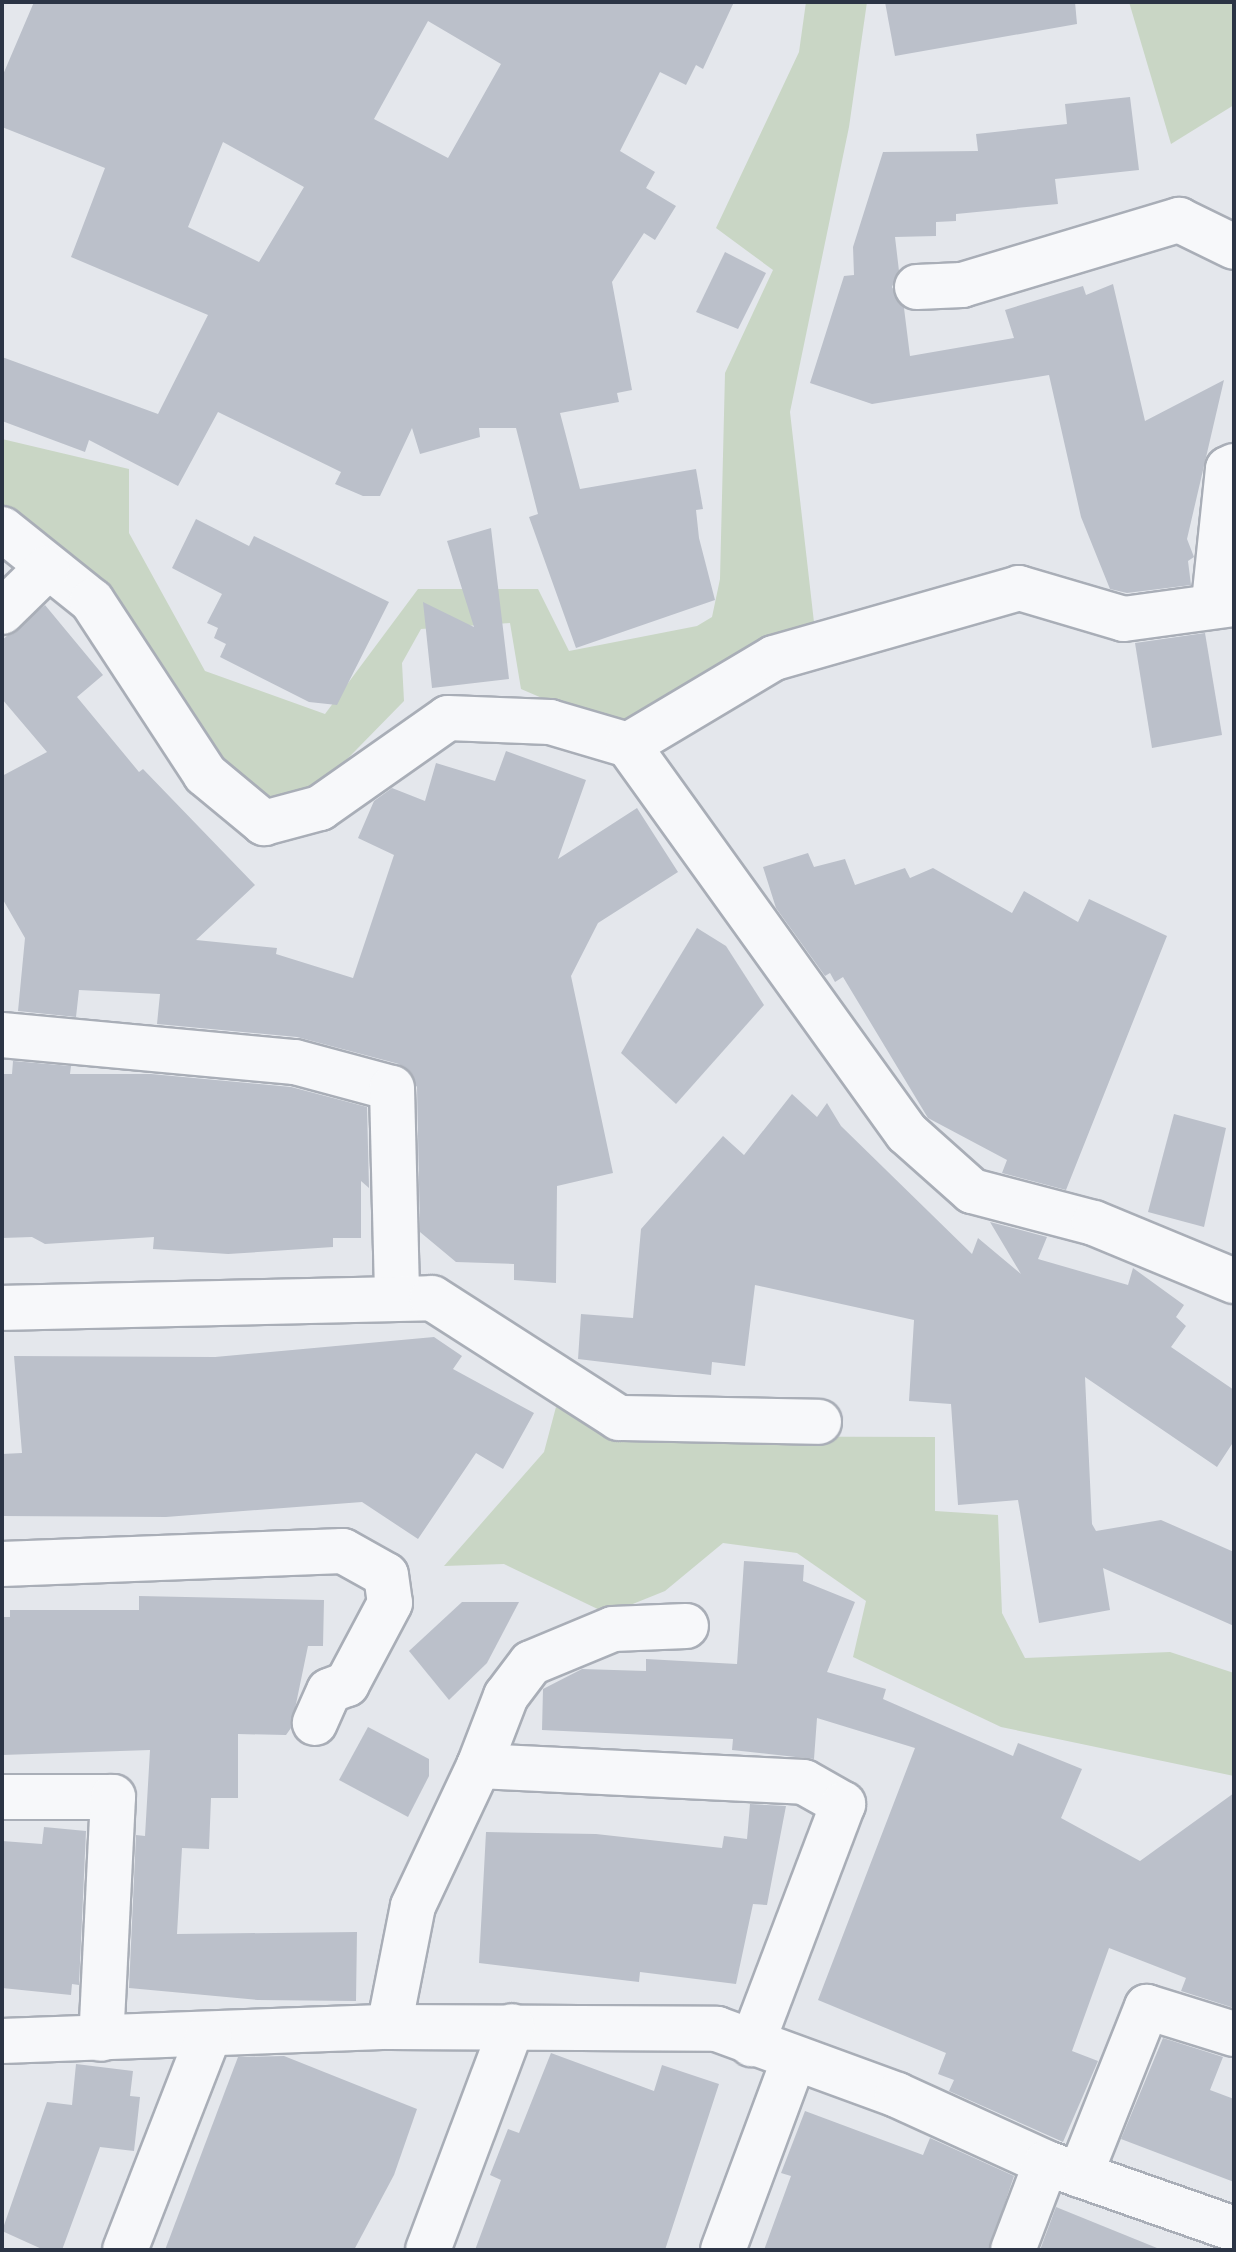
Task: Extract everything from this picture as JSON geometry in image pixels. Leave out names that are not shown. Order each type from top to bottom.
[{"type":"street","points":[[917,287],[962,285],[1179,220],[1234,247]]},
{"type":"street","points":[[628,745],[774,658],[1019,588],[1124,619],[1170,615],[1224,603],[1228,469],[1234,466]]},
{"type":"street","points":[[2,529],[92,601],[205,774],[264,823],[320,808],[448,718],[550,722],[628,745],[907,1133],[972,1191],[1094,1223],[1234,1281]]},
{"type":"street","points":[[2,612],[47,568]]},
{"type":"street","points":[[2,1036],[295,1062],[392,1088],[397,1296]]},
{"type":"street","points":[[2,1308],[397,1296],[432,1298],[619,1418],[819,1422]]},
{"type":"street","points":[[2,1564],[343,1551],[386,1575],[390,1603],[347,1684],[329,1691],[315,1723]]},
{"type":"street","points":[[389,2027],[413,1906],[479,1766],[506,1696],[531,1663],[613,1629],[686,1626]]},
{"type":"street","points":[[479,1766],[804,1782],[843,1804],[752,2044]]},
{"type":"street","points":[[2,1797],[113,1797],[101,2039]]},
{"type":"street","points":[[1013,2250],[1063,2169],[1147,2007],[1234,2034]]},
{"type":"street","points":[[428,2250],[512,2026]]},
{"type":"street","points":[[2,2041],[389,2027],[717,2029],[897,2095],[1063,2169],[1234,2229]]},
{"type":"street","points":[[125,2250],[209,2035]]},
{"type":"street","points":[[723,2250],[794,2059]]},
{"type":"green space","points":[[806,2],[867,2],[849,127],[790,412],[815,631],[628,735],[521,689],[510,623],[421,629],[402,663],[404,701],[311,796],[266,809],[212,753],[77,569],[2,507],[2,439],[129,469],[129,533],[205,671],[325,714],[418,589],[538,589],[569,651],[697,626],[712,617],[720,579],[725,373],[773,270],[716,228],[799,52]]},
{"type":"green space","points":[[1129,2],[1234,2],[1234,105],[1171,144]]},
{"type":"green space","points":[[556,1407],[615,1436],[935,1437],[935,1511],[998,1515],[1002,1613],[1025,1658],[1170,1652],[1234,1673],[1234,1776],[1001,1727],[853,1657],[866,1601],[797,1553],[723,1543],[665,1591],[608,1614],[504,1564],[444,1566],[544,1452]]},
{"type":"building","points":[[34,2],[734,2],[703,69],[696,65],[686,85],[660,72],[620,151],[655,172],[646,188],[676,206],[655,240],[644,233],[612,282],[632,390],[617,393],[619,402],[560,413],[580,489],[696,469],[703,509],[696,510],[699,538],[715,600],[576,648],[529,517],[538,514],[516,428],[479,428],[480,437],[420,454],[412,428],[380,496],[363,496],[335,484],[341,472],[218,412],[178,486],[89,440],[85,452],[2,421],[2,357],[158,414],[208,315],[71,257],[105,168],[2,127],[2,77]],"holes":[[[428,21],[501,64],[448,158],[374,119]],[[223,142],[304,187],[259,262],[188,227]]]},
{"type":"building","points":[[885,2],[1075,2],[1077,24],[895,56]]},
{"type":"building","points":[[1130,97],[1139,170],[1055,179],[1058,204],[956,214],[956,221],[936,222],[936,236],[895,237],[899,271],[892,287],[904,308],[910,356],[1014,338],[1005,310],[1083,286],[1086,295],[1113,284],[1145,421],[1224,380],[1187,539],[1194,557],[1188,561],[1191,585],[1127,593],[1110,589],[1081,517],[1049,375],[872,404],[810,383],[844,276],[854,275],[853,247],[883,152],[978,151],[976,134],[1067,124],[1065,104]]},
{"type":"building","points":[[725,252],[766,273],[738,329],[696,312]]},
{"type":"building","points":[[196,519],[249,546],[254,536],[389,602],[337,705],[309,702],[220,657],[226,644],[214,638],[218,628],[207,623],[222,594],[172,568]]},
{"type":"building","points":[[491,528],[509,679],[432,688],[423,602],[474,627],[447,541]]},
{"type":"building","points":[[45,605],[103,675],[77,697],[139,772],[143,769],[255,885],[196,940],[277,948],[276,954],[353,978],[394,855],[358,838],[374,801],[392,788],[425,801],[436,763],[495,781],[506,751],[586,780],[558,859],[637,808],[678,872],[598,923],[571,976],[613,1173],[557,1186],[556,1283],[514,1280],[514,1264],[456,1262],[420,1232],[417,1087],[399,1064],[297,1037],[157,1024],[160,994],[79,990],[76,1017],[18,1011],[25,938],[2,898],[2,776],[47,752],[2,699],[2,640]]},
{"type":"building","points":[[1205,633],[1222,735],[1152,748],[1135,643]]},
{"type":"building","points":[[808,853],[814,867],[845,859],[855,885],[905,868],[910,878],[933,868],[1012,913],[1024,891],[1078,922],[1089,899],[1167,936],[1066,1190],[1002,1173],[1007,1160],[928,1118],[843,977],[835,982],[830,973],[825,976],[776,908],[763,867]]},
{"type":"building","points":[[697,928],[726,946],[764,1005],[676,1104],[621,1053]]},
{"type":"building","points":[[13,1061],[71,1066],[70,1074],[151,1074],[291,1087],[367,1107],[369,1188],[361,1181],[361,1238],[333,1238],[333,1247],[228,1254],[153,1249],[154,1237],[45,1244],[32,1237],[2,1238],[2,1074],[12,1074]]},
{"type":"building","points":[[792,1094],[817,1117],[827,1103],[841,1126],[972,1254],[978,1238],[1021,1274],[990,1222],[1047,1237],[1038,1259],[1128,1285],[1133,1268],[1184,1305],[1176,1317],[1186,1326],[1171,1347],[1234,1390],[1234,1441],[1217,1467],[1085,1377],[1092,1524],[1096,1531],[1161,1520],[1234,1552],[1234,1626],[1103,1568],[1110,1610],[1039,1623],[1018,1500],[958,1505],[951,1404],[909,1401],[914,1320],[755,1285],[745,1366],[712,1362],[711,1375],[578,1359],[581,1314],[633,1318],[641,1229],[723,1136],[744,1155]]},
{"type":"building","points":[[1174,1114],[1226,1128],[1204,1227],[1148,1212]]},
{"type":"building","points":[[434,1337],[462,1356],[453,1369],[534,1413],[503,1469],[476,1453],[418,1539],[362,1502],[166,1517],[2,1516],[2,1454],[22,1453],[14,1356],[215,1357]]},
{"type":"building","points":[[744,1561],[804,1565],[803,1581],[855,1602],[827,1672],[886,1689],[883,1699],[1013,1756],[1018,1743],[1082,1769],[1061,1818],[1140,1861],[1234,1793],[1234,2008],[1181,1991],[1186,1978],[1109,1948],[1072,2051],[1098,2061],[1063,2142],[949,2091],[954,2080],[938,2074],[946,2053],[818,2000],[915,1748],[817,1718],[814,1759],[732,1750],[733,1739],[542,1730],[543,1689],[582,1669],[646,1671],[646,1659],[737,1664]]},
{"type":"building","points":[[139,1596],[324,1600],[323,1646],[308,1646],[291,1728],[286,1735],[238,1734],[238,1798],[211,1798],[209,1849],[182,1848],[177,1934],[357,1932],[356,2001],[258,2000],[129,1988],[136,1835],[145,1836],[150,1750],[2,1755],[2,1617],[10,1617],[10,1610],[139,1610]]},
{"type":"building","points":[[462,1602],[519,1602],[487,1663],[449,1700],[409,1651]]},
{"type":"building","points":[[368,1727],[429,1759],[429,1776],[408,1817],[339,1780]]},
{"type":"building","points":[[750,1804],[786,1806],[767,1905],[753,1904],[736,1984],[640,1972],[639,1982],[479,1963],[486,1832],[596,1834],[722,1848],[724,1836],[747,1839]]},
{"type":"building","points":[[44,1827],[86,1831],[79,1985],[72,1984],[71,1995],[2,1988],[2,1841],[42,1844]]},
{"type":"building","points":[[1163,2038],[1223,2057],[1210,2090],[1234,2099],[1234,2182],[1121,2139]]},
{"type":"building","points":[[551,2053],[654,2091],[662,2065],[719,2084],[665,2250],[475,2250],[501,2180],[490,2175],[508,2129],[519,2133]]},
{"type":"building","points":[[284,2056],[417,2109],[394,2175],[354,2250],[165,2250],[238,2057]]},
{"type":"building","points":[[76,2064],[133,2071],[130,2096],[140,2097],[134,2151],[100,2147],[62,2250],[44,2250],[2,2231],[47,2102],[72,2105]]},
{"type":"building","points":[[805,2111],[923,2155],[930,2138],[1014,2176],[989,2250],[764,2250],[791,2176],[781,2173]]},
{"type":"building","points":[[1056,2207],[1157,2248],[1040,2250]]}]
